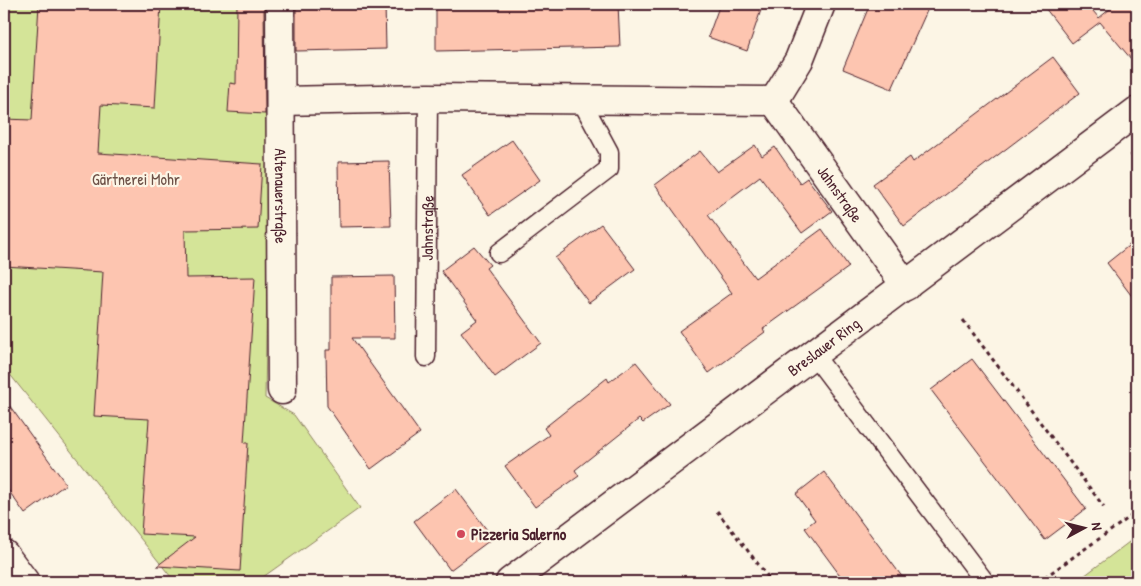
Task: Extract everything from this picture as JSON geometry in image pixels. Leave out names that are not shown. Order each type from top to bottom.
[{"type":"street","name":"Altenauerstraße","points":[[280,4],[282,390]]},
{"type":"street","points":[[281,101],[428,98],[774,101],[799,60],[821,4]]},
{"type":"street","name":"Jahnstraße","points":[[774,101],[906,286]]},
{"type":"street","name":"Breslauer Ring","points":[[518,580],[1137,111]]},
{"type":"street","points":[[4,554],[25,582]]},
{"type":"lane","name":"Jahnstraße","points":[[426,358],[428,98]]},
{"type":"lane","points":[[499,253],[608,169],[609,152],[581,100]]},
{"type":"lane","points":[[814,355],[985,582]]},
{"type":"path","points":[[963,320],[1104,507]]},
{"type":"path","points":[[717,511],[772,582]]},
{"type":"path","points":[[1038,582],[1137,512]]},
{"type":"green space","name":"Gärtnerei Mohr","points":[[4,4],[272,4],[265,398],[294,415],[360,508],[256,582],[175,582],[8,372],[4,353]]},
{"type":"green space","points":[[1137,536],[1137,582],[1076,582]]},
{"type":"building","points":[[39,4],[161,4],[155,108],[101,105],[98,153],[262,164],[258,229],[185,230],[186,278],[255,277],[244,443],[248,443],[240,571],[157,566],[195,537],[141,534],[149,419],[94,416],[103,272],[4,266],[4,119],[32,120]]},
{"type":"building","points":[[237,4],[264,4],[265,114],[228,112],[230,83],[236,84]]},
{"type":"building","points":[[296,4],[385,4],[386,49],[296,51]]},
{"type":"building","points":[[436,4],[618,4],[620,47],[436,51]]},
{"type":"building","points":[[720,4],[763,4],[747,51],[708,37]]},
{"type":"building","points":[[870,4],[930,4],[892,89],[843,69]]},
{"type":"building","points":[[1042,4],[1087,4],[1099,18],[1116,4],[1137,4],[1137,66],[1100,22],[1072,43]]},
{"type":"building","points":[[1053,57],[1080,93],[904,226],[873,184],[910,157],[913,162]]},
{"type":"building","points":[[512,140],[540,180],[490,215],[462,175]]},
{"type":"building","points":[[755,145],[762,156],[775,147],[800,183],[807,178],[832,211],[802,233],[760,176],[708,215],[755,278],[822,229],[849,267],[763,329],[765,332],[709,373],[679,331],[732,293],[655,185],[700,151],[717,172]]},
{"type":"building","points":[[389,161],[391,226],[339,227],[338,162]]},
{"type":"building","points":[[601,224],[635,269],[589,303],[555,258]]},
{"type":"building","points":[[1137,239],[1137,303],[1107,263]]},
{"type":"building","points":[[474,246],[490,265],[486,268],[541,343],[495,377],[461,332],[477,320],[441,271]]},
{"type":"building","points":[[394,276],[395,338],[352,338],[420,433],[371,469],[327,406],[326,350],[331,350],[331,277]]},
{"type":"building","points":[[972,359],[1086,509],[1045,540],[931,390]]},
{"type":"building","points":[[636,362],[670,404],[643,423],[639,419],[575,470],[579,476],[535,507],[505,466],[549,435],[544,428],[607,378],[609,382]]},
{"type":"building","points":[[4,398],[66,484],[25,514],[4,484]]},
{"type":"building","points":[[824,472],[906,582],[845,582],[805,528],[815,520],[796,494]]},
{"type":"building","points":[[456,489],[493,538],[450,570],[414,521]]},
{"type":"place","name":"Pizzeria Salerno","points":[[461,534]]}]
